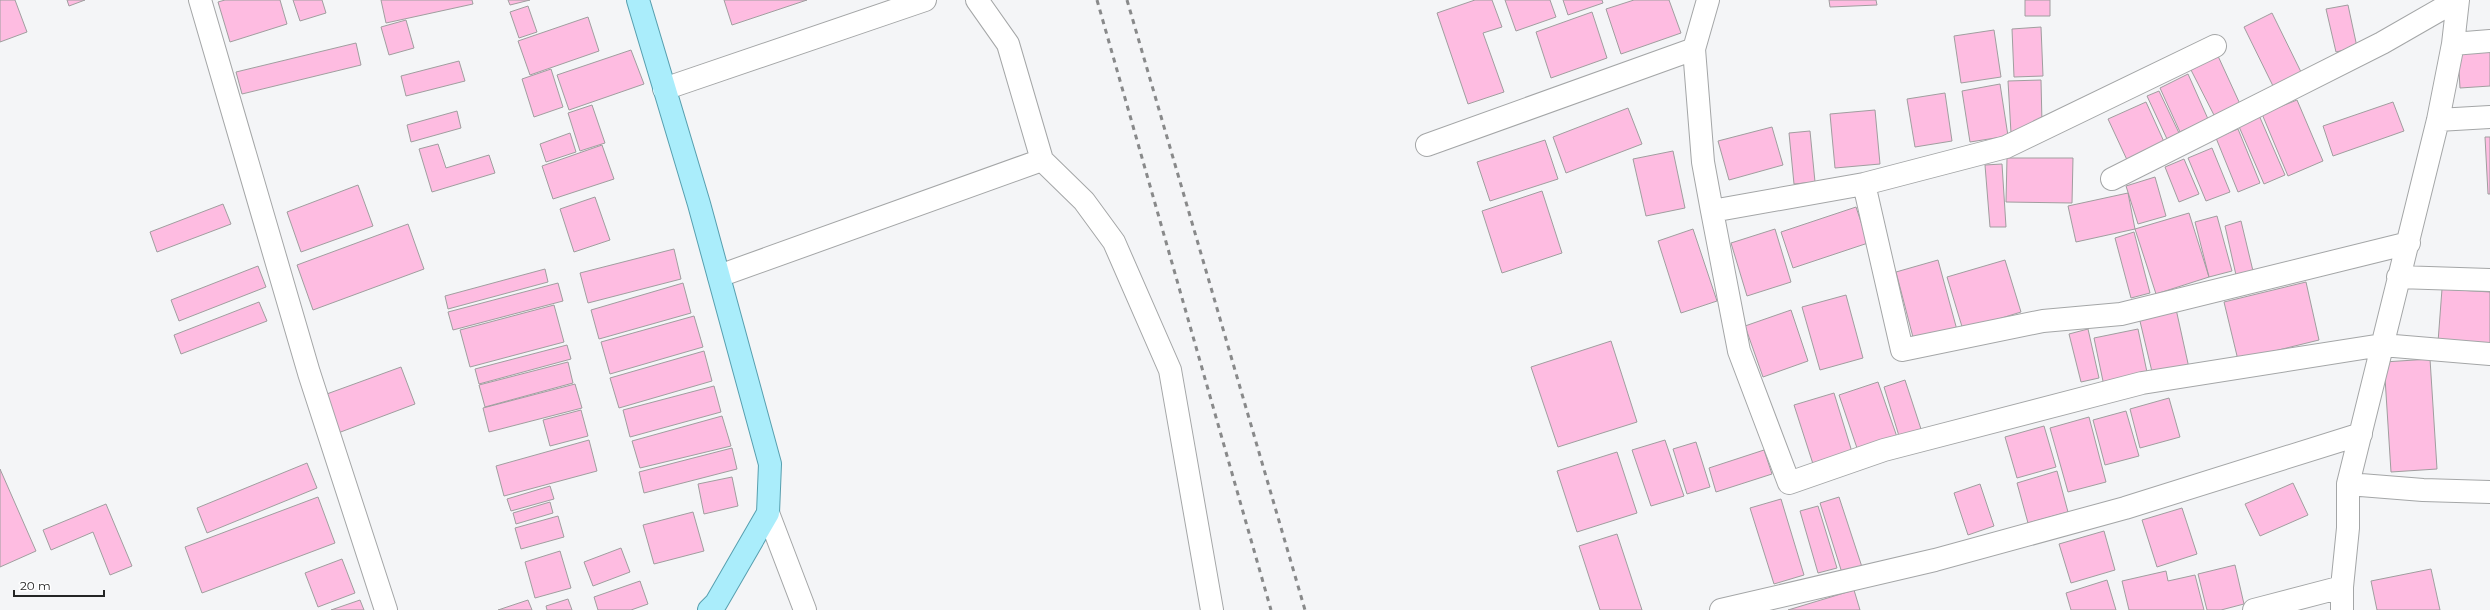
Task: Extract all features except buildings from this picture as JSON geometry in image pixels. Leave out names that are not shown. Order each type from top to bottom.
[{"type":"main road","points":[[638,0],[719,276],[770,464],[768,513],[716,603],[709,610]]},
{"type":"street","points":[[200,0],[309,373],[386,610]]},
{"type":"street","points":[[664,89],[925,0]]},
{"type":"street","points":[[977,0],[1008,44],[1042,160],[1084,201],[1114,242],[1170,370],[1212,610]]},
{"type":"street","points":[[1708,0],[1694,49],[1702,162],[1739,351],[1789,483],[1884,450],[2142,383],[2382,345],[2490,354]]},
{"type":"street","points":[[2342,610],[2342,587],[2348,528],[2348,484],[2438,120],[2453,44],[2458,0]]},
{"type":"street","points":[[2112,179],[2382,43],[2458,0]]},
{"type":"street","points":[[2453,44],[2490,40]]},
{"type":"street","points":[[1712,211],[1864,184],[2006,147],[2215,46]]},
{"type":"street","points":[[1427,145],[1694,49]]},
{"type":"street","points":[[2438,120],[2490,117]]},
{"type":"street","points":[[719,276],[1042,160]]},
{"type":"street","points":[[1864,184],[1902,350],[2042,321],[2122,314],[2408,243]]},
{"type":"street","points":[[2398,277],[2490,280]]},
{"type":"street","points":[[1721,610],[1935,560],[2125,508],[2361,434]]},
{"type":"street","points":[[2348,484],[2423,490],[2490,492]]},
{"type":"street","points":[[768,513],[805,610]]},
{"type":"street","points":[[2254,610],[2342,587]]},
{"type":"railway","points":[[1097,0],[1271,610]]},
{"type":"railway","points":[[1127,0],[1305,610]]}]
